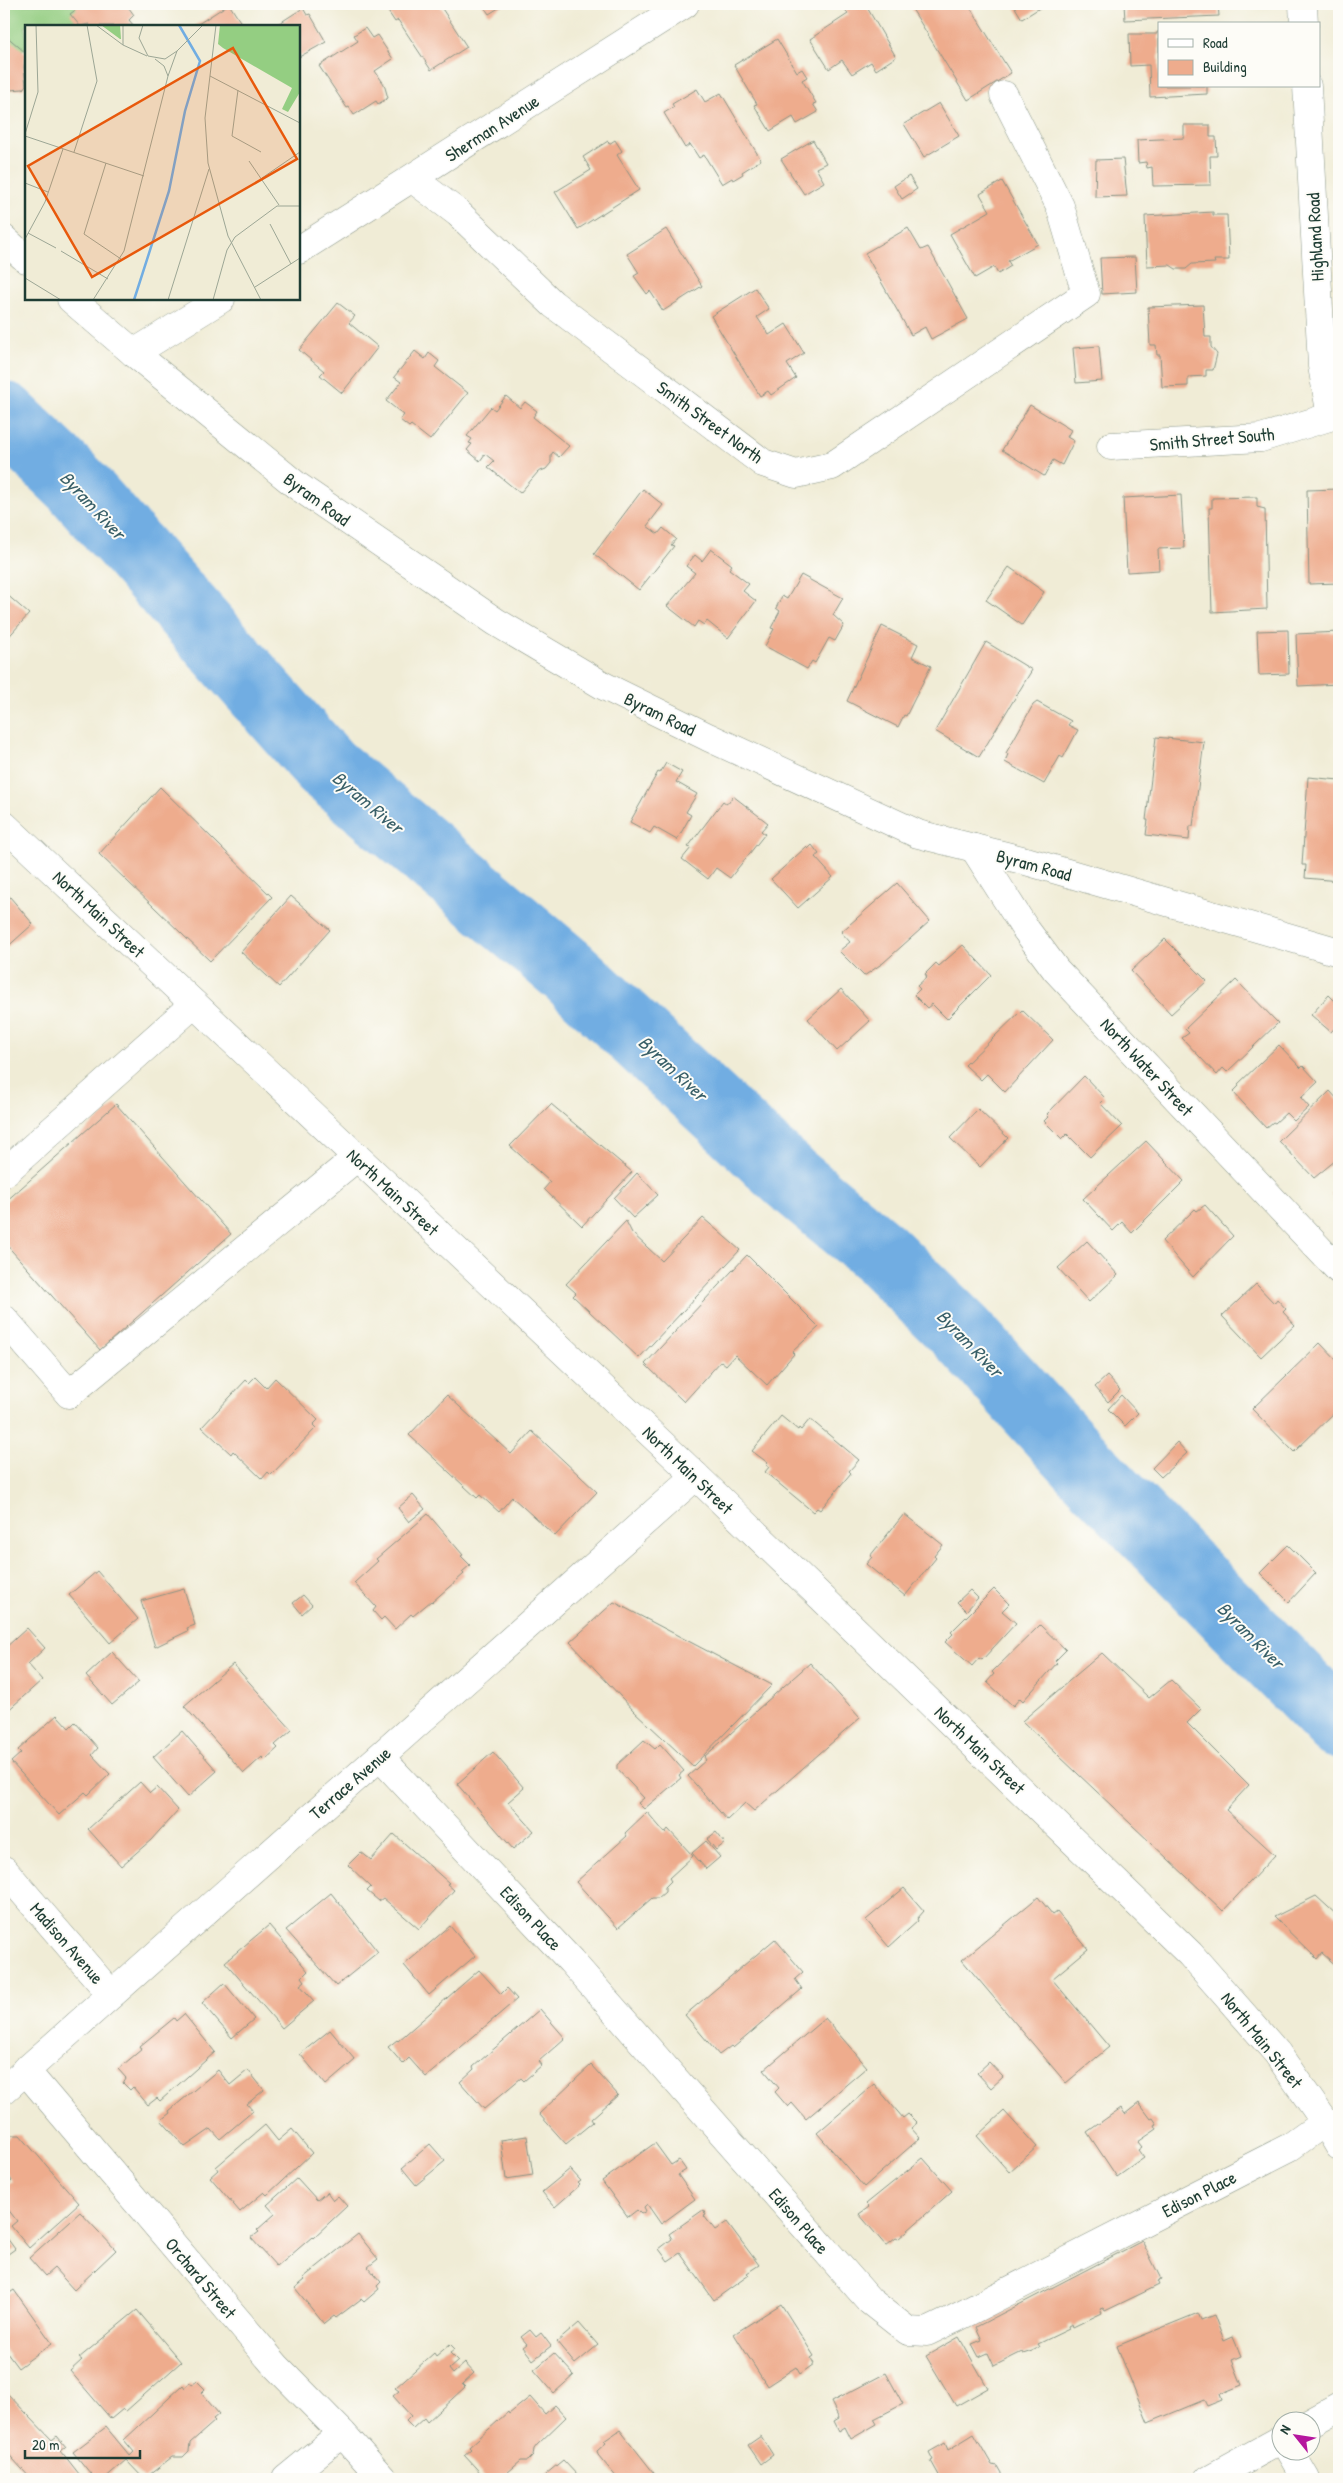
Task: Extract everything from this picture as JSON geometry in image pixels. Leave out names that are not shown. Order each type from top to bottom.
[{"type":"street","name":"Sherman Avenue","points":[[300,249],[685,4]]},
{"type":"street","points":[[1302,4],[1304,22]]},
{"type":"street","name":"Highland Road","points":[[1307,88],[1322,366],[1335,415]]},
{"type":"street","name":"Smith Street North","points":[[413,179],[458,213],[553,304],[763,463],[796,474],[832,466],[1086,294],[1060,206],[1004,95]]},
{"type":"street","points":[[4,239],[25,258]]},
{"type":"street","name":"Byram Road","points":[[72,300],[134,354],[296,485],[496,622],[604,686],[708,738],[918,834],[974,848],[1339,952]]},
{"type":"street","points":[[134,354],[219,300]]},
{"type":"street","name":"Smith Street South","points":[[1111,446],[1262,438],[1335,415]]},
{"type":"street","name":"North Main Street","points":[[4,825],[696,1476],[1190,1954],[1277,2053],[1325,2122],[1339,2146]]},
{"type":"street","name":"North Water Street","points":[[974,848],[1024,927],[1056,970],[1339,1270]]},
{"type":"street","points":[[4,1173],[194,1004]]},
{"type":"street","points":[[4,1319],[69,1394],[356,1158]]},
{"type":"street","name":"Terrace Avenue","points":[[4,2090],[696,1476]]},
{"type":"street","name":"Edison Place","points":[[380,1757],[571,1961],[870,2301],[908,2331],[927,2332],[952,2320],[1290,2148],[1325,2122]]},
{"type":"street","name":"Madison Avenue","points":[[4,1870],[111,1994]]},
{"type":"street","name":"Orchard Street","points":[[25,2070],[276,2366],[342,2433],[383,2479]]},
{"type":"street","points":[[1320,2417],[1339,2407]]},
{"type":"street","points":[[286,2479],[342,2433]]},
{"type":"street","points":[[1210,2479],[1270,2446]]},
{"type":"street","points":[[1295,2460],[1306,2479]]},
{"type":"green space","points":[[4,4],[103,4],[66,25],[25,25],[25,49],[4,61]]},
{"type":"building","points":[[79,4],[126,4],[134,15],[129,20],[133,25],[79,25],[70,14],[77,9],[75,7]]},
{"type":"building","points":[[229,4],[242,25],[197,25]]},
{"type":"building","points":[[383,4],[439,4],[467,47],[431,70],[398,20],[395,22]]},
{"type":"building","points":[[482,4],[505,4],[489,14]]},
{"type":"building","points":[[850,4],[865,4],[896,57],[876,70],[871,62],[852,74],[842,60],[829,69],[810,39],[848,14],[844,8]]},
{"type":"building","points":[[909,4],[968,4],[1011,73],[968,100]]},
{"type":"building","points":[[1013,4],[1046,4],[1022,19]]},
{"type":"building","points":[[1124,4],[1218,4],[1219,16],[1125,20]]},
{"type":"building","points":[[303,8],[307,15],[310,14],[326,42],[300,56],[300,25],[277,25]]},
{"type":"building","points":[[365,28],[372,38],[377,35],[393,59],[375,71],[384,84],[388,98],[378,104],[376,101],[354,115],[349,107],[347,108],[319,66],[358,41],[354,35]]},
{"type":"building","points":[[1158,32],[1158,88],[1207,88],[1207,94],[1150,97],[1149,65],[1130,66],[1129,34],[1157,34]]},
{"type":"building","points":[[4,34],[25,52],[25,86],[23,89],[10,90],[4,97]]},
{"type":"building","points":[[777,39],[797,72],[802,69],[807,77],[802,80],[816,103],[813,104],[818,112],[797,124],[793,117],[770,131],[754,105],[757,104],[734,65]]},
{"type":"building","points":[[697,89],[705,102],[721,93],[761,160],[742,172],[743,174],[722,184],[704,155],[699,158],[690,144],[685,148],[664,113],[674,107],[672,104]]},
{"type":"building","points":[[939,103],[959,136],[924,157],[904,124]]},
{"type":"building","points":[[1184,125],[1210,125],[1210,137],[1216,137],[1217,156],[1210,156],[1211,185],[1153,186],[1152,167],[1147,168],[1146,162],[1138,163],[1137,140],[1184,138]]},
{"type":"building","points":[[615,140],[622,151],[617,155],[639,190],[578,229],[555,192],[591,170],[583,157],[608,141],[609,144]]},
{"type":"building","points":[[813,140],[826,163],[816,168],[824,182],[804,194],[781,159]]},
{"type":"building","points":[[1123,159],[1127,196],[1095,197],[1096,160]]},
{"type":"building","points":[[909,176],[917,189],[902,199],[894,186]]},
{"type":"building","points":[[1002,181],[1038,244],[1008,261],[1011,266],[998,274],[994,267],[975,278],[950,234],[990,211],[980,194]]},
{"type":"building","points":[[1213,212],[1213,215],[1227,215],[1229,260],[1214,260],[1215,263],[1192,264],[1186,269],[1176,269],[1170,265],[1147,266],[1145,216]]},
{"type":"building","points":[[908,228],[921,250],[928,247],[968,319],[931,339],[925,327],[911,335],[865,253]]},
{"type":"building","points":[[666,229],[702,286],[663,311],[650,291],[647,294],[634,276],[639,273],[627,254]]},
{"type":"building","points":[[1135,257],[1137,292],[1102,294],[1100,258]]},
{"type":"building","points":[[755,288],[769,309],[757,317],[769,335],[786,324],[804,353],[787,364],[796,378],[771,395],[768,391],[760,396],[711,316]]},
{"type":"building","points":[[338,303],[355,316],[349,323],[378,347],[342,393],[320,375],[324,371],[299,350]]},
{"type":"building","points":[[1203,305],[1205,337],[1211,337],[1211,347],[1217,354],[1213,370],[1206,370],[1206,376],[1188,377],[1188,386],[1162,387],[1160,355],[1157,355],[1156,345],[1150,345],[1148,307]]},
{"type":"building","points":[[1099,346],[1102,381],[1076,383],[1073,348]]},
{"type":"building","points":[[415,351],[425,359],[429,353],[439,361],[435,367],[468,393],[430,440],[411,425],[409,427],[400,420],[404,415],[386,401],[401,382],[394,377]]},
{"type":"building","points":[[506,396],[520,408],[525,402],[537,411],[533,417],[569,446],[559,457],[553,452],[551,463],[546,469],[538,472],[520,493],[488,467],[494,461],[485,454],[480,461],[467,450],[472,444],[469,443],[472,439],[467,436],[491,407],[495,410]]},
{"type":"building","points":[[1030,405],[1071,430],[1067,437],[1074,441],[1062,465],[1053,460],[1044,476],[1002,450]]},
{"type":"building","points":[[643,489],[663,505],[647,526],[658,534],[663,528],[676,539],[671,545],[674,546],[639,590],[594,554]]},
{"type":"building","points":[[1339,489],[1339,583],[1309,584],[1307,490]]},
{"type":"building","points":[[1181,495],[1184,548],[1158,549],[1159,570],[1127,572],[1123,498]]},
{"type":"building","points":[[1257,497],[1257,507],[1265,509],[1267,609],[1212,612],[1209,508],[1212,508],[1212,498]]},
{"type":"building","points":[[711,549],[732,565],[729,569],[749,584],[743,591],[756,601],[728,638],[707,621],[704,625],[698,621],[694,627],[667,606],[695,573],[686,566],[695,555],[702,561]]},
{"type":"building","points":[[1009,567],[1044,592],[1022,625],[986,600]]},
{"type":"building","points":[[801,575],[843,598],[833,615],[844,625],[835,641],[829,638],[815,663],[812,661],[807,669],[765,646],[774,629],[771,628],[780,611],[776,608],[782,596],[787,599]]},
{"type":"building","points":[[4,592],[29,614],[4,642]]},
{"type":"building","points":[[882,626],[918,644],[912,657],[931,666],[906,716],[904,715],[898,727],[847,701]]},
{"type":"building","points":[[1288,630],[1289,674],[1259,675],[1257,631]]},
{"type":"building","points":[[1339,632],[1339,684],[1298,686],[1296,634]]},
{"type":"building","points":[[986,642],[1032,670],[979,757],[935,731]]},
{"type":"building","points":[[1037,702],[1071,721],[1068,725],[1078,730],[1063,758],[1060,756],[1044,784],[1005,762],[1008,754],[1006,753],[1033,705]]},
{"type":"building","points":[[1156,737],[1204,742],[1193,826],[1190,826],[1189,840],[1146,835],[1148,820],[1146,820]]},
{"type":"building","points":[[666,763],[682,772],[676,782],[697,794],[686,812],[691,815],[677,840],[654,827],[650,833],[630,822],[658,772],[660,773]]},
{"type":"building","points":[[1308,777],[1339,780],[1339,881],[1305,878],[1306,865],[1302,865]]},
{"type":"building","points":[[160,787],[272,897],[210,961],[99,854]]},
{"type":"building","points":[[733,796],[768,823],[761,831],[765,834],[730,878],[716,868],[708,879],[682,859],[691,848],[688,847],[723,801],[727,804]]},
{"type":"building","points":[[812,845],[819,854],[815,857],[833,877],[798,908],[771,879],[806,847],[808,849]]},
{"type":"building","points":[[897,883],[930,921],[883,963],[864,976],[839,951],[850,942],[841,932]]},
{"type":"building","points":[[4,890],[33,924],[4,950]]},
{"type":"building","points":[[291,896],[330,930],[279,987],[241,952]]},
{"type":"building","points":[[1165,939],[1207,981],[1171,1014],[1131,971]]},
{"type":"building","points":[[963,945],[991,975],[947,1019],[932,1004],[927,1008],[914,995],[920,989],[917,986],[927,977],[925,974],[936,963],[939,966]]},
{"type":"building","points":[[1236,980],[1278,1023],[1227,1072],[1223,1068],[1217,1075],[1182,1038],[1189,1033],[1185,1029]]},
{"type":"building","points":[[841,989],[870,1021],[837,1051],[808,1019]]},
{"type":"building","points":[[1329,995],[1339,1005],[1339,1023],[1331,1032],[1311,1015]]},
{"type":"building","points":[[1022,1010],[1053,1040],[1005,1092],[987,1074],[981,1080],[965,1065]]},
{"type":"building","points":[[1279,1045],[1301,1068],[1303,1066],[1318,1082],[1301,1098],[1309,1107],[1294,1121],[1286,1113],[1266,1128],[1233,1092],[1239,1086],[1238,1084]]},
{"type":"building","points":[[1084,1076],[1105,1098],[1100,1103],[1122,1126],[1090,1157],[1067,1134],[1062,1139],[1044,1121],[1049,1116],[1047,1114]]},
{"type":"building","points":[[1330,1091],[1339,1101],[1339,1164],[1336,1160],[1314,1178],[1279,1141]]},
{"type":"building","points":[[116,1104],[231,1234],[100,1350],[4,1242],[4,1203]]},
{"type":"building","points":[[551,1104],[632,1172],[582,1226],[544,1189],[550,1182],[510,1146]]},
{"type":"building","points":[[978,1109],[1008,1138],[980,1167],[950,1138]]},
{"type":"building","points":[[1146,1141],[1184,1181],[1132,1233],[1122,1222],[1113,1231],[1083,1199]]},
{"type":"building","points":[[637,1173],[658,1195],[633,1218],[614,1198]]},
{"type":"building","points":[[1339,1186],[1339,1203],[1331,1194]]},
{"type":"building","points":[[1205,1205],[1233,1236],[1193,1277],[1162,1241],[1195,1209],[1197,1211]]},
{"type":"building","points":[[703,1218],[740,1250],[639,1358],[573,1296],[576,1293],[566,1284],[626,1221],[632,1233],[662,1261]]},
{"type":"building","points":[[1087,1241],[1118,1275],[1089,1302],[1058,1268]]},
{"type":"building","points":[[747,1255],[819,1327],[792,1352],[794,1354],[767,1385],[735,1355],[726,1365],[721,1361],[684,1402],[645,1364]]},
{"type":"building","points":[[1256,1284],[1274,1303],[1277,1299],[1286,1309],[1283,1312],[1295,1325],[1261,1357],[1222,1316]]},
{"type":"building","points":[[1320,1343],[1339,1363],[1339,1408],[1294,1452],[1252,1409]]},
{"type":"building","points":[[1107,1376],[1120,1390],[1108,1402],[1095,1387]]},
{"type":"building","points":[[255,1377],[266,1388],[275,1378],[318,1420],[313,1425],[316,1428],[271,1475],[268,1472],[262,1479],[233,1451],[231,1454],[202,1427],[246,1380],[249,1383]]},
{"type":"building","points":[[447,1395],[511,1454],[532,1431],[597,1492],[555,1536],[512,1497],[499,1512],[480,1495],[477,1498],[409,1435]]},
{"type":"building","points":[[1121,1395],[1138,1413],[1125,1426],[1108,1409]]},
{"type":"building","points":[[781,1416],[798,1430],[799,1428],[801,1430],[810,1419],[859,1460],[849,1471],[851,1473],[820,1510],[817,1508],[813,1512],[765,1472],[769,1467],[766,1465],[768,1463],[752,1451]]},
{"type":"building","points":[[1177,1442],[1187,1453],[1161,1477],[1152,1468]]},
{"type":"building","points":[[413,1495],[425,1509],[409,1522],[398,1508]]},
{"type":"building","points":[[428,1514],[470,1565],[462,1572],[464,1574],[432,1602],[413,1616],[411,1614],[395,1629],[384,1617],[381,1620],[373,1611],[376,1607],[354,1583],[378,1561],[376,1559]]},
{"type":"building","points":[[904,1514],[943,1545],[934,1556],[936,1558],[905,1596],[866,1564],[872,1557],[870,1556]]},
{"type":"building","points":[[1288,1545],[1316,1573],[1289,1602],[1260,1573]]},
{"type":"building","points":[[97,1571],[138,1619],[110,1643],[69,1595]]},
{"type":"building","points":[[184,1589],[195,1625],[187,1628],[188,1631],[155,1647],[141,1601]]},
{"type":"building","points":[[994,1589],[1009,1604],[1002,1611],[1016,1623],[982,1660],[979,1658],[972,1666],[945,1642],[953,1634],[951,1632]]},
{"type":"building","points":[[970,1590],[978,1598],[966,1611],[957,1602]]},
{"type":"building","points":[[303,1595],[312,1605],[302,1614],[293,1603]]},
{"type":"building","points":[[614,1602],[772,1685],[693,1766],[634,1711],[570,1642]]},
{"type":"building","points":[[1040,1625],[1066,1650],[1023,1701],[1020,1698],[1013,1706],[987,1682],[994,1674],[992,1672]]},
{"type":"building","points":[[27,1628],[45,1648],[28,1664],[42,1680],[4,1714],[4,1649]]},
{"type":"building","points":[[112,1652],[139,1682],[112,1705],[86,1676]]},
{"type":"building","points":[[1102,1653],[1149,1698],[1171,1680],[1201,1709],[1187,1723],[1249,1785],[1226,1810],[1275,1855],[1223,1911],[1022,1721]]},
{"type":"building","points":[[810,1663],[860,1718],[754,1811],[745,1803],[727,1820],[688,1776],[706,1760],[704,1757]]},
{"type":"building","points":[[233,1664],[292,1730],[275,1745],[278,1748],[265,1760],[262,1757],[244,1773],[184,1706]]},
{"type":"building","points":[[57,1715],[69,1728],[75,1722],[98,1748],[92,1755],[110,1774],[88,1795],[85,1792],[59,1815],[11,1762],[21,1753],[18,1750]]},
{"type":"building","points":[[182,1731],[217,1771],[188,1797],[153,1757]]},
{"type":"building","points":[[644,1740],[655,1749],[660,1744],[684,1771],[679,1775],[681,1778],[644,1809],[638,1803],[644,1798],[617,1769],[617,1765]]},
{"type":"building","points":[[493,1752],[524,1788],[508,1802],[534,1831],[513,1849],[457,1784]]},
{"type":"building","points":[[140,1782],[150,1793],[157,1787],[178,1810],[151,1840],[121,1866],[88,1829]]},
{"type":"building","points":[[647,1812],[665,1833],[668,1829],[693,1856],[669,1878],[671,1881],[665,1887],[665,1892],[658,1898],[652,1898],[618,1928],[576,1882],[627,1836],[625,1833]]},
{"type":"building","points":[[716,1832],[725,1843],[716,1850],[707,1839]]},
{"type":"building","points":[[394,1834],[449,1883],[447,1884],[454,1890],[419,1929],[383,1898],[379,1901],[367,1891],[371,1887],[348,1865],[361,1852],[371,1860]]},
{"type":"building","points":[[706,1841],[720,1857],[706,1869],[692,1853]]},
{"type":"building","points":[[904,1888],[924,1911],[917,1919],[918,1921],[889,1947],[866,1920]]},
{"type":"building","points":[[331,1893],[378,1952],[336,1986],[286,1930]]},
{"type":"building","points":[[1316,1896],[1339,1917],[1339,1968],[1322,1953],[1317,1959],[1274,1917]]},
{"type":"building","points":[[1038,1897],[1053,1915],[1057,1912],[1088,1949],[1052,1979],[1109,2047],[1066,2083],[962,1960]]},
{"type":"building","points":[[269,1925],[308,1971],[302,1977],[305,1981],[300,1985],[314,2001],[282,2028],[225,1962]]},
{"type":"building","points":[[450,1926],[475,1956],[429,1995],[404,1965]]},
{"type":"building","points":[[775,1939],[803,1972],[795,1979],[802,1989],[733,2048],[731,2046],[719,2055],[685,2015]]},
{"type":"building","points":[[479,1970],[501,1994],[507,1988],[517,1999],[426,2077],[409,2058],[403,2064],[388,2047],[398,2041]]},
{"type":"building","points":[[224,1983],[254,2019],[232,2038],[202,2003]]},
{"type":"building","points":[[540,2009],[565,2038],[539,2061],[542,2065],[524,2081],[521,2078],[484,2109],[460,2082],[474,2069],[473,2067]]},
{"type":"building","points":[[184,2014],[215,2052],[160,2101],[157,2098],[148,2105],[133,2087],[130,2090],[123,2083],[126,2078],[118,2069],[142,2049],[140,2046],[174,2018],[176,2021]]},
{"type":"building","points":[[825,2018],[867,2067],[806,2119],[792,2103],[788,2107],[775,2092],[779,2088],[764,2070]]},
{"type":"building","points":[[330,2030],[355,2060],[326,2085],[300,2054]]},
{"type":"building","points":[[989,2062],[1003,2077],[991,2088],[977,2073]]},
{"type":"building","points":[[591,2065],[618,2095],[591,2119],[593,2122],[566,2144],[539,2114]]},
{"type":"building","points":[[218,2070],[230,2085],[248,2070],[264,2090],[247,2104],[253,2111],[220,2139],[211,2129],[185,2147],[161,2120]]},
{"type":"building","points":[[874,2084],[903,2118],[908,2114],[917,2123],[911,2128],[920,2138],[864,2187],[817,2133]]},
{"type":"building","points":[[1139,2103],[1151,2119],[1153,2118],[1157,2124],[1155,2125],[1157,2129],[1138,2142],[1142,2147],[1138,2150],[1144,2158],[1117,2177],[1087,2132],[1121,2108],[1125,2114]]},
{"type":"building","points":[[1004,2111],[1037,2147],[1009,2172],[977,2136]]},
{"type":"building","points":[[265,2125],[278,2141],[292,2129],[312,2153],[267,2195],[264,2192],[240,2212],[210,2177],[218,2170],[216,2167]]},
{"type":"building","points":[[11,2135],[20,2135],[79,2203],[29,2248],[11,2226],[17,2221],[4,2204],[4,2188],[12,2181],[4,2169],[4,2142]]},
{"type":"building","points":[[527,2136],[533,2175],[506,2179],[501,2140]]},
{"type":"building","points":[[655,2143],[671,2165],[679,2160],[686,2170],[678,2175],[695,2199],[661,2224],[647,2204],[644,2207],[646,2211],[641,2214],[637,2210],[628,2217],[602,2181]]},
{"type":"building","points":[[430,2144],[445,2161],[416,2185],[402,2168]]},
{"type":"building","points":[[923,2158],[952,2191],[898,2239],[896,2238],[886,2246],[859,2214],[869,2207],[866,2204]]},
{"type":"building","points":[[570,2169],[581,2181],[578,2183],[580,2185],[555,2207],[542,2192]]},
{"type":"building","points":[[297,2178],[317,2200],[327,2192],[333,2200],[338,2196],[347,2206],[313,2238],[277,2267],[251,2238],[275,2214],[267,2205]]},
{"type":"building","points":[[703,2210],[706,2215],[704,2216],[715,2230],[727,2222],[759,2265],[747,2273],[749,2275],[714,2300],[680,2253],[668,2261],[659,2249],[672,2239],[669,2234]]},
{"type":"building","points":[[80,2212],[116,2250],[74,2290],[54,2268],[45,2276],[29,2258]]},
{"type":"building","points":[[4,2234],[15,2249],[4,2257]]},
{"type":"building","points":[[358,2234],[378,2259],[368,2267],[381,2282],[377,2286],[379,2289],[364,2302],[361,2299],[336,2318],[334,2316],[324,2324],[295,2288],[305,2280],[303,2278]]},
{"type":"building","points":[[1142,2241],[1161,2279],[1157,2281],[1159,2285],[1105,2311],[1103,2308],[1100,2309],[1102,2313],[1073,2327],[1072,2324],[1068,2326],[1069,2329],[1038,2344],[1040,2347],[1032,2351],[1023,2354],[1022,2352],[994,2366],[988,2353],[979,2357],[972,2344],[982,2340],[976,2327]]},
{"type":"building","points":[[14,2290],[52,2343],[18,2368],[4,2349],[4,2297]]},
{"type":"building","points":[[781,2304],[814,2356],[811,2358],[814,2364],[800,2374],[796,2367],[767,2386],[734,2334]]},
{"type":"building","points":[[137,2310],[181,2362],[125,2412],[123,2409],[111,2419],[70,2371],[82,2360],[79,2358]]},
{"type":"building","points":[[1198,2313],[1201,2320],[1214,2315],[1224,2341],[1233,2337],[1241,2356],[1232,2360],[1242,2385],[1220,2394],[1222,2400],[1207,2406],[1204,2400],[1148,2423],[1117,2346]]},
{"type":"building","points":[[579,2323],[598,2345],[575,2364],[557,2342]]},
{"type":"building","points":[[530,2330],[536,2337],[541,2333],[551,2346],[533,2360],[523,2347],[527,2344],[521,2337]]},
{"type":"building","points":[[959,2337],[988,2388],[956,2406],[926,2356]]},
{"type":"building","points":[[450,2344],[455,2349],[450,2353],[458,2361],[449,2369],[453,2374],[465,2363],[474,2373],[462,2384],[465,2387],[427,2422],[424,2418],[413,2428],[406,2421],[411,2416],[393,2396],[399,2391],[395,2388],[434,2353],[436,2356]]},
{"type":"building","points":[[554,2353],[574,2375],[554,2393],[534,2370]]},
{"type":"building","points":[[886,2373],[903,2404],[874,2419],[877,2424],[851,2439],[845,2427],[839,2431],[834,2421],[839,2418],[831,2402]]},
{"type":"building","points":[[197,2381],[205,2389],[201,2393],[219,2414],[213,2419],[215,2421],[190,2443],[189,2451],[183,2457],[172,2457],[144,2479],[126,2460],[104,2479],[95,2479],[73,2452],[106,2427],[130,2456],[134,2452],[124,2440],[183,2385],[185,2388],[190,2382],[192,2385]]},
{"type":"building","points":[[4,2390],[52,2440],[57,2436],[66,2447],[61,2451],[83,2479],[31,2479],[4,2449]]},
{"type":"building","points":[[530,2397],[545,2414],[555,2405],[566,2417],[537,2445],[533,2456],[528,2461],[521,2461],[500,2479],[486,2479],[464,2455],[471,2449],[469,2447],[508,2412],[509,2414]]},
{"type":"building","points":[[620,2430],[657,2477],[654,2479],[618,2479],[598,2455],[597,2451],[606,2443],[604,2441]]},
{"type":"building","points":[[974,2434],[992,2465],[997,2466],[1001,2473],[1001,2479],[941,2479],[931,2461],[933,2460],[929,2452],[945,2443],[948,2450]]},
{"type":"building","points":[[761,2436],[773,2455],[761,2464],[748,2445]]},
{"type":"building","points":[[563,2460],[579,2477],[576,2479],[540,2479]]},
{"type":"building","points":[[4,2466],[10,2473],[9,2475],[13,2479],[4,2479]]},
{"type":"waterway","name":"Byram River","points":[[4,416],[76,485],[327,768],[568,971],[790,1178],[879,1252],[963,1334],[1084,1466],[1339,1725]]}]
